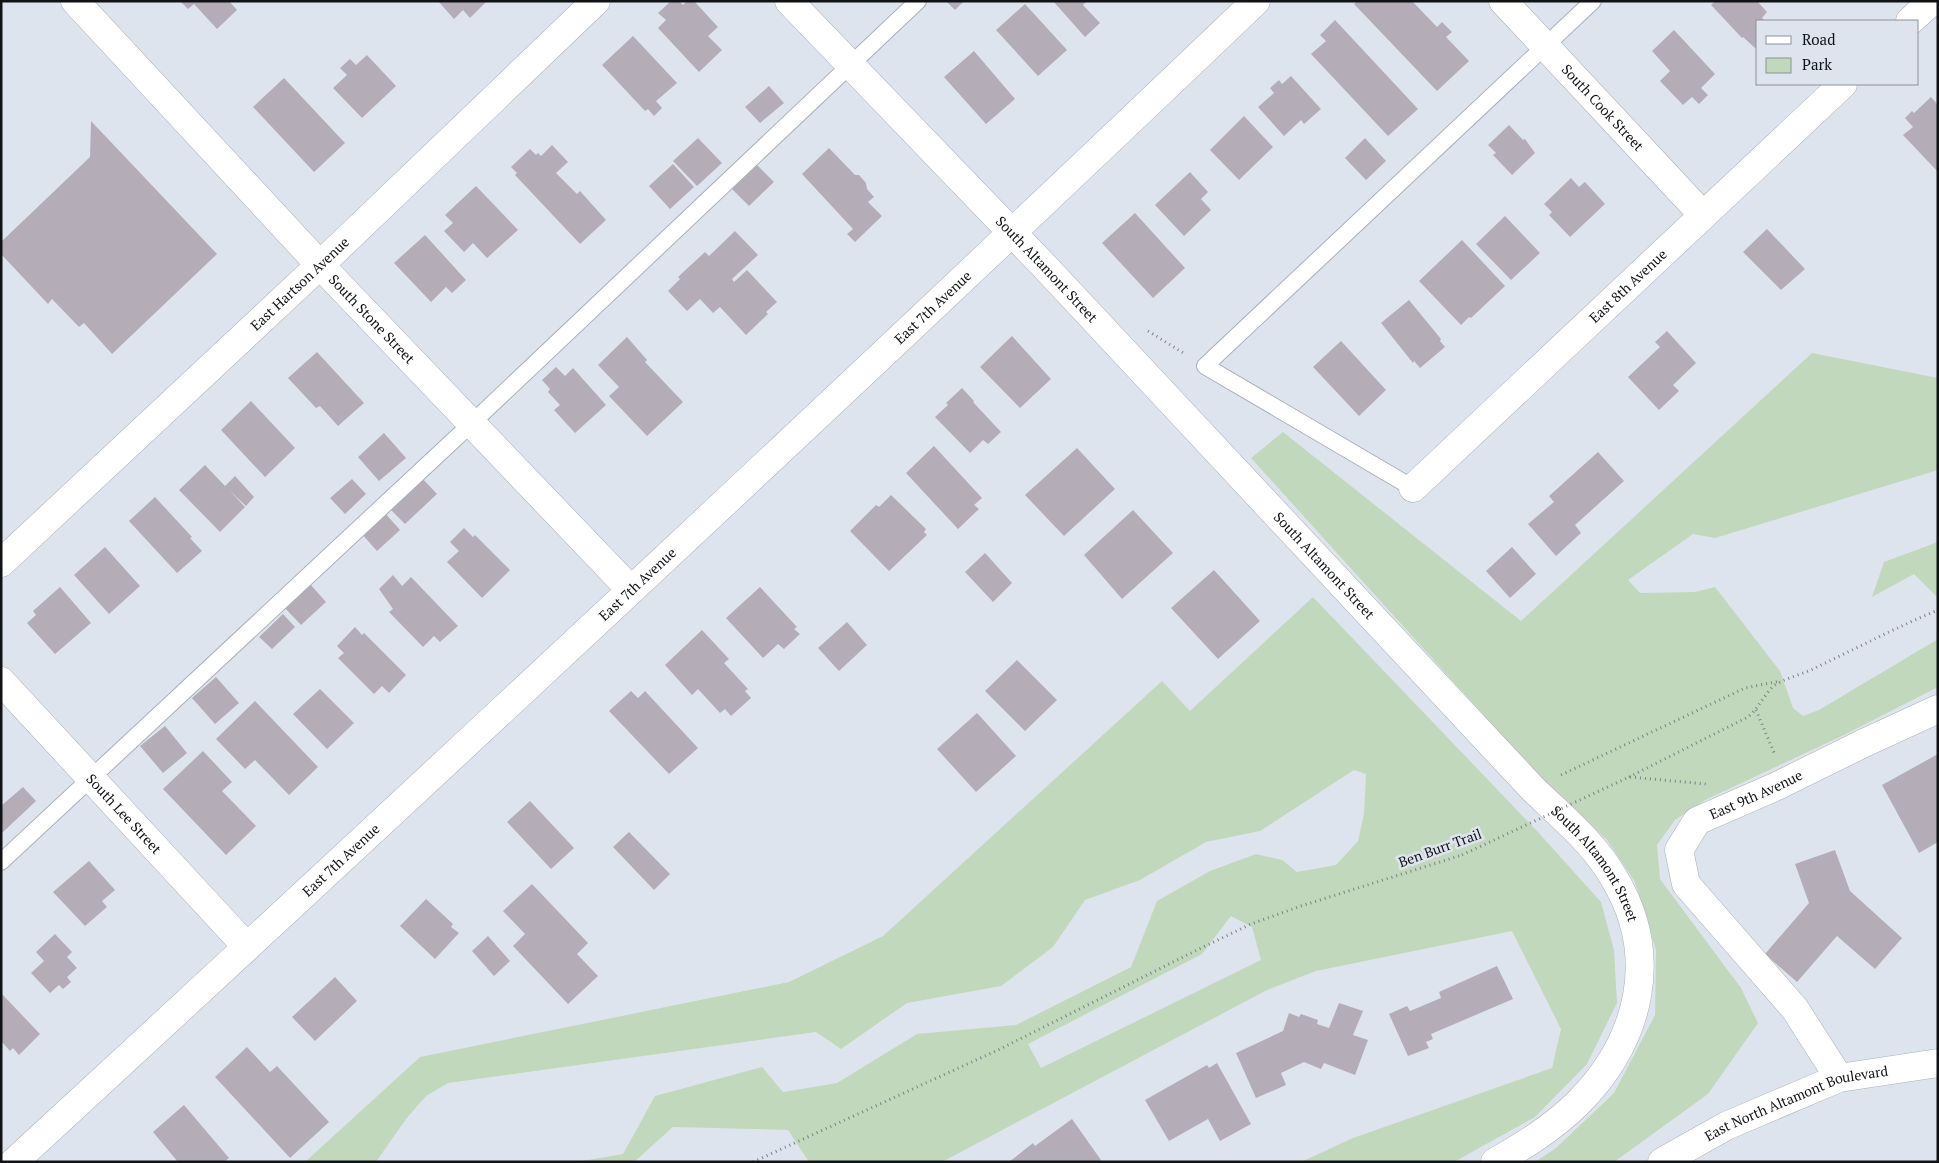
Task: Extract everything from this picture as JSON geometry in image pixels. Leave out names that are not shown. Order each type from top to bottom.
[{"type":"street","name":"South Stone Street","points":[[75,1],[320,265],[630,590]]},
{"type":"street","name":"East Hartson Avenue","points":[[1,563],[320,265],[596,1]]},
{"type":"street","name":"South Altamont Street","points":[[789,1],[1013,233],[1533,788],[1582,836],[1600,857],[1614,878],[1626,900],[1634,924],[1640,954],[1641,975],[1634,1012],[1623,1042],[1597,1083],[1578,1104],[1553,1125],[1496,1162]]},
{"type":"street","name":"East 7th Avenue","points":[[14,1162],[1013,233],[1256,1]]},
{"type":"street","name":"South Cook Street","points":[[1503,1],[1703,215]]},
{"type":"street","points":[[1911,20],[1932,1]]},
{"type":"street","name":"East 8th Avenue","points":[[1413,488],[1842,85]]},
{"type":"street","name":"South Lee Street","points":[[1,682],[247,947]]},
{"type":"street","name":"East 9th Avenue","points":[[1839,1078],[1795,1009],[1686,884],[1679,850],[1697,821],[1787,781],[1938,709]]},
{"type":"street","name":"East North Altamont Boulevard","points":[[1662,1162],[1726,1126],[1839,1078],[1938,1064]]},
{"type":"lane","points":[[1,862],[472,423],[918,1]]},
{"type":"lane","points":[[1413,488],[1205,366],[1593,1]]},
{"type":"path","points":[[1787,781],[1756,710],[1770,689],[1869,640],[1938,610]]},
{"type":"path","points":[[1533,788],[1745,688],[1758,684],[1783,681]]},
{"type":"path","name":"Ben Burr Trail","points":[[753,1162],[998,1050],[1251,924],[1301,906],[1462,855],[1629,777],[1744,719],[1756,710]]},
{"type":"path","points":[[1629,777],[1708,784]]},
{"type":"green space","points":[[1812,353],[1938,378],[1938,470],[1715,538],[1693,534],[1628,580],[1640,593],[1695,592],[1715,587],[1780,671],[1793,708],[1803,716],[1819,710],[1938,639],[1938,687],[1844,735],[1705,800],[1675,820],[1657,845],[1660,879],[1741,988],[1758,1023],[1708,1094],[1614,1162],[1535,1162],[1556,1148],[1614,1093],[1655,1015],[1656,950],[1635,882],[1607,840],[1536,773],[1251,458],[1283,432],[1521,621]]},
{"type":"green space","points":[[1938,542],[1938,598],[1914,574],[1872,597],[1884,562]]},
{"type":"green space","points":[[1313,597],[1537,831],[1601,902],[1614,950],[1617,1003],[1587,1064],[1535,1117],[1454,1162],[1301,1162],[1353,1138],[1552,1068],[1561,1029],[1512,931],[1316,971],[1267,990],[942,1162],[809,1162],[788,1130],[673,1127],[634,1162],[576,1162],[623,1154],[655,1096],[762,1067],[783,1092],[837,1083],[917,1034],[1016,1025],[1131,967],[1157,901],[1210,871],[1256,854],[1282,860],[1297,872],[1336,865],[1358,841],[1364,814],[1366,774],[1354,770],[1260,831],[1206,842],[1140,880],[1085,900],[1053,947],[1001,986],[907,1003],[841,1049],[816,1032],[448,1083],[426,1096],[406,1119],[376,1162],[305,1162],[420,1057],[789,982],[883,936],[1162,681],[1190,711]],"holes":[[[1231,916],[1252,927],[1261,960],[1041,1068],[1028,1044],[1202,954]]]},
{"type":"building","points":[[180,1],[229,1],[237,10],[217,29],[194,4],[188,9]]},
{"type":"building","points":[[438,1],[487,1],[470,18],[463,10],[454,19]]},
{"type":"building","points":[[671,1],[679,1],[683,5],[687,1],[694,1],[718,27],[708,36],[722,50],[699,72],[658,28],[666,20],[658,13]]},
{"type":"building","points":[[946,1],[964,1],[955,10]]},
{"type":"building","points":[[1053,1],[1087,1],[1083,5],[1100,23],[1085,37]]},
{"type":"building","points":[[1357,1],[1412,1],[1437,27],[1442,22],[1452,32],[1446,37],[1469,61],[1437,91],[1354,4]]},
{"type":"building","points":[[1715,1],[1757,1],[1767,12],[1762,18],[1764,20],[1756,20],[1756,47],[1742,38],[1711,5]]},
{"type":"building","points":[[1025,4],[1067,50],[1038,76],[996,30]]},
{"type":"building","points":[[1335,20],[1418,109],[1388,136],[1311,54],[1326,41],[1320,35]]},
{"type":"building","points":[[1674,30],[1715,74],[1701,88],[1708,95],[1699,104],[1692,97],[1683,105],[1660,81],[1670,71],[1652,51]]},
{"type":"building","points":[[633,36],[677,83],[656,101],[662,108],[654,116],[648,109],[645,111],[602,65]]},
{"type":"building","points":[[974,51],[1015,99],[986,124],[944,77]]},
{"type":"building","points":[[367,55],[396,86],[362,118],[333,88],[347,75],[340,68],[350,59],[356,65]]},
{"type":"building","points":[[1291,76],[1321,109],[1304,124],[1301,120],[1284,136],[1258,107],[1274,93],[1270,88],[1279,80],[1282,84]]},
{"type":"building","points":[[284,78],[345,143],[314,172],[253,107]]},
{"type":"building","points":[[769,86],[784,103],[760,123],[745,107]]},
{"type":"building","points":[[1931,97],[1938,105],[1938,172],[1903,135],[1913,127],[1905,118],[1912,111],[1914,113]]},
{"type":"building","points":[[1244,116],[1273,147],[1239,180],[1210,150]]},
{"type":"building","points":[[91,121],[217,254],[112,354],[84,323],[79,327],[52,299],[48,304],[1,254],[1,242],[90,157]]},
{"type":"building","points":[[1509,125],[1523,140],[1525,139],[1535,153],[1512,175],[1493,155],[1496,153],[1488,145]]},
{"type":"building","points":[[698,138],[722,163],[697,186],[673,161]]},
{"type":"building","points":[[1365,138],[1386,161],[1366,180],[1345,158]]},
{"type":"building","points":[[552,145],[568,162],[556,173],[577,194],[580,191],[606,220],[580,244],[515,175],[517,173],[511,167],[530,149],[536,155],[538,153],[541,156]]},
{"type":"building","points":[[829,148],[855,175],[859,175],[866,183],[867,189],[874,197],[868,202],[882,216],[855,242],[847,234],[853,229],[802,174]]},
{"type":"building","points":[[673,164],[694,187],[670,209],[649,186]]},
{"type":"building","points":[[756,164],[774,182],[749,206],[731,188]]},
{"type":"building","points":[[1190,172],[1208,192],[1201,199],[1211,210],[1184,236],[1155,205]]},
{"type":"building","points":[[1571,178],[1579,187],[1585,182],[1605,204],[1570,237],[1549,215],[1552,212],[1544,204]]},
{"type":"building","points":[[476,186],[518,230],[487,258],[473,243],[464,252],[444,231],[453,223],[445,215]]},
{"type":"building","points":[[1135,213],[1185,268],[1153,298],[1102,243]]},
{"type":"building","points":[[1505,216],[1540,253],[1511,280],[1476,244]]},
{"type":"building","points":[[1767,229],[1805,269],[1781,290],[1743,252]]},
{"type":"building","points":[[735,231],[758,255],[732,279],[734,282],[747,270],[777,302],[766,312],[768,314],[746,335],[720,307],[713,313],[700,299],[687,311],[668,291],[680,279],[678,277],[705,252],[709,256]]},
{"type":"building","points":[[425,235],[466,280],[452,293],[446,287],[431,302],[394,263]]},
{"type":"building","points":[[1462,240],[1505,286],[1461,325],[1419,281]]},
{"type":"building","points":[[1409,300],[1441,339],[1440,341],[1445,347],[1420,368],[1414,361],[1413,363],[1381,323]]},
{"type":"building","points":[[1667,331],[1696,363],[1673,385],[1679,391],[1659,410],[1628,377],[1660,347],[1655,342]]},
{"type":"building","points":[[1012,336],[1051,379],[1020,408],[980,367]]},
{"type":"building","points":[[627,337],[647,360],[645,362],[683,402],[647,436],[609,396],[619,387],[598,365]]},
{"type":"building","points":[[1341,341],[1386,390],[1359,416],[1313,367]]},
{"type":"building","points":[[317,352],[364,403],[338,426],[320,406],[316,408],[288,378]]},
{"type":"building","points":[[556,367],[565,376],[573,368],[606,405],[575,433],[554,410],[560,405],[548,392],[550,389],[542,380]]},
{"type":"building","points":[[962,388],[1001,432],[988,444],[983,440],[970,453],[935,417]]},
{"type":"building","points":[[251,401],[295,448],[265,477],[221,430]]},
{"type":"building","points":[[384,433],[406,458],[379,481],[358,457]]},
{"type":"building","points":[[934,446],[982,498],[974,505],[979,509],[958,529],[906,473]]},
{"type":"building","points":[[1077,448],[1115,489],[1064,536],[1025,495]]},
{"type":"building","points":[[1598,452],[1624,481],[1575,525],[1581,533],[1556,556],[1528,524],[1554,502],[1549,496]]},
{"type":"building","points":[[205,465],[225,486],[235,476],[254,497],[246,506],[230,491],[245,507],[220,532],[179,490]]},
{"type":"building","points":[[421,477],[437,494],[405,524],[389,508]]},
{"type":"building","points":[[352,479],[366,494],[345,514],[330,498]]},
{"type":"building","points":[[891,495],[926,529],[924,532],[927,535],[889,571],[850,531],[876,505],[879,507]]},
{"type":"building","points":[[155,497],[192,537],[190,538],[202,551],[177,573],[129,521]]},
{"type":"building","points":[[1133,510],[1173,553],[1122,599],[1084,555]]},
{"type":"building","points":[[384,512],[400,530],[377,551],[361,533]]},
{"type":"building","points":[[464,528],[473,537],[475,535],[510,570],[482,598],[447,562],[459,551],[450,542]]},
{"type":"building","points":[[105,547],[140,586],[109,614],[74,575]]},
{"type":"building","points":[[1512,547],[1536,574],[1510,598],[1486,571]]},
{"type":"building","points":[[985,553],[1012,583],[993,602],[965,572]]},
{"type":"building","points":[[1214,570],[1260,621],[1218,659],[1171,608]]},
{"type":"building","points":[[393,575],[402,586],[411,577],[458,626],[440,642],[434,636],[423,647],[389,612],[393,609],[379,589]]},
{"type":"building","points":[[310,584],[326,602],[301,625],[284,607]]},
{"type":"building","points":[[60,587],[91,623],[55,654],[27,623],[36,615],[33,611]]},
{"type":"building","points":[[760,587],[797,627],[794,629],[800,634],[784,649],[778,644],[763,658],[726,618]]},
{"type":"building","points":[[283,614],[295,627],[272,649],[259,637]]},
{"type":"building","points":[[847,622],[867,645],[839,671],[818,648]]},
{"type":"building","points":[[355,627],[362,635],[364,633],[406,675],[389,693],[382,686],[374,694],[338,658],[344,653],[337,646]]},
{"type":"building","points":[[702,630],[729,659],[724,663],[748,689],[745,691],[751,698],[731,716],[725,709],[720,713],[698,689],[692,695],[665,665]]},
{"type":"building","points":[[1017,660],[1057,700],[1025,731],[985,691]]},
{"type":"building","points":[[216,677],[239,703],[215,724],[192,698]]},
{"type":"building","points":[[320,689],[354,723],[327,749],[293,714]]},
{"type":"building","points":[[631,691],[638,698],[645,691],[698,748],[669,774],[609,711]]},
{"type":"building","points":[[255,701],[318,767],[289,795],[255,760],[245,769],[216,739]]},
{"type":"building","points":[[977,713],[1016,756],[976,792],[937,749]]},
{"type":"building","points":[[165,726],[187,753],[163,773],[140,746]]},
{"type":"building","points":[[203,751],[232,782],[222,791],[256,826],[226,855],[163,789]]},
{"type":"building","points":[[1938,754],[1938,842],[1919,853],[1882,785]]},
{"type":"building","points":[[23,787],[36,801],[3,832],[1,831],[1,806]]},
{"type":"building","points":[[530,801],[574,848],[551,869],[507,822]]},
{"type":"building","points":[[629,832],[670,874],[654,890],[613,847]]},
{"type":"building","points":[[1835,850],[1850,891],[1902,938],[1875,969],[1837,936],[1797,982],[1765,954],[1809,903],[1795,864]]},
{"type":"building","points":[[89,861],[115,890],[102,901],[107,907],[85,926],[53,892]]},
{"type":"building","points":[[532,884],[588,943],[577,954],[598,976],[568,1004],[513,946],[525,934],[503,911]]},
{"type":"building","points":[[426,899],[453,924],[451,927],[459,933],[435,959],[400,926]]},
{"type":"building","points":[[55,934],[72,952],[67,957],[77,968],[67,977],[71,982],[63,989],[59,985],[50,993],[31,973],[44,961],[36,952]]},
{"type":"building","points":[[488,936],[510,961],[494,976],[472,951]]},
{"type":"building","points":[[1497,966],[1513,999],[1431,1034],[1433,1039],[1426,1042],[1429,1048],[1408,1056],[1389,1014],[1407,1006],[1410,1011],[1441,998],[1439,992]]},
{"type":"building","points":[[335,977],[357,1001],[315,1041],[292,1017]]},
{"type":"building","points":[[1,993],[40,1034],[19,1055],[13,1048],[10,1051],[1,1041]]},
{"type":"building","points":[[1339,1003],[1363,1011],[1353,1035],[1368,1040],[1355,1075],[1324,1063],[1321,1069],[1304,1062],[1281,1073],[1286,1085],[1256,1098],[1236,1053],[1283,1031],[1289,1013],[1299,1017],[1301,1014],[1318,1020],[1317,1024],[1329,1028]]},
{"type":"building","points":[[247,1047],[270,1072],[277,1066],[329,1122],[290,1158],[215,1077]]},
{"type":"building","points":[[1217,1063],[1251,1124],[1220,1141],[1208,1119],[1169,1141],[1145,1100],[1207,1065],[1209,1068]]},
{"type":"building","points":[[184,1105],[229,1158],[224,1162],[178,1162],[153,1132]]},
{"type":"building","points":[[1072,1119],[1101,1160],[1099,1162],[1009,1162],[1033,1143],[1035,1146]]}]
